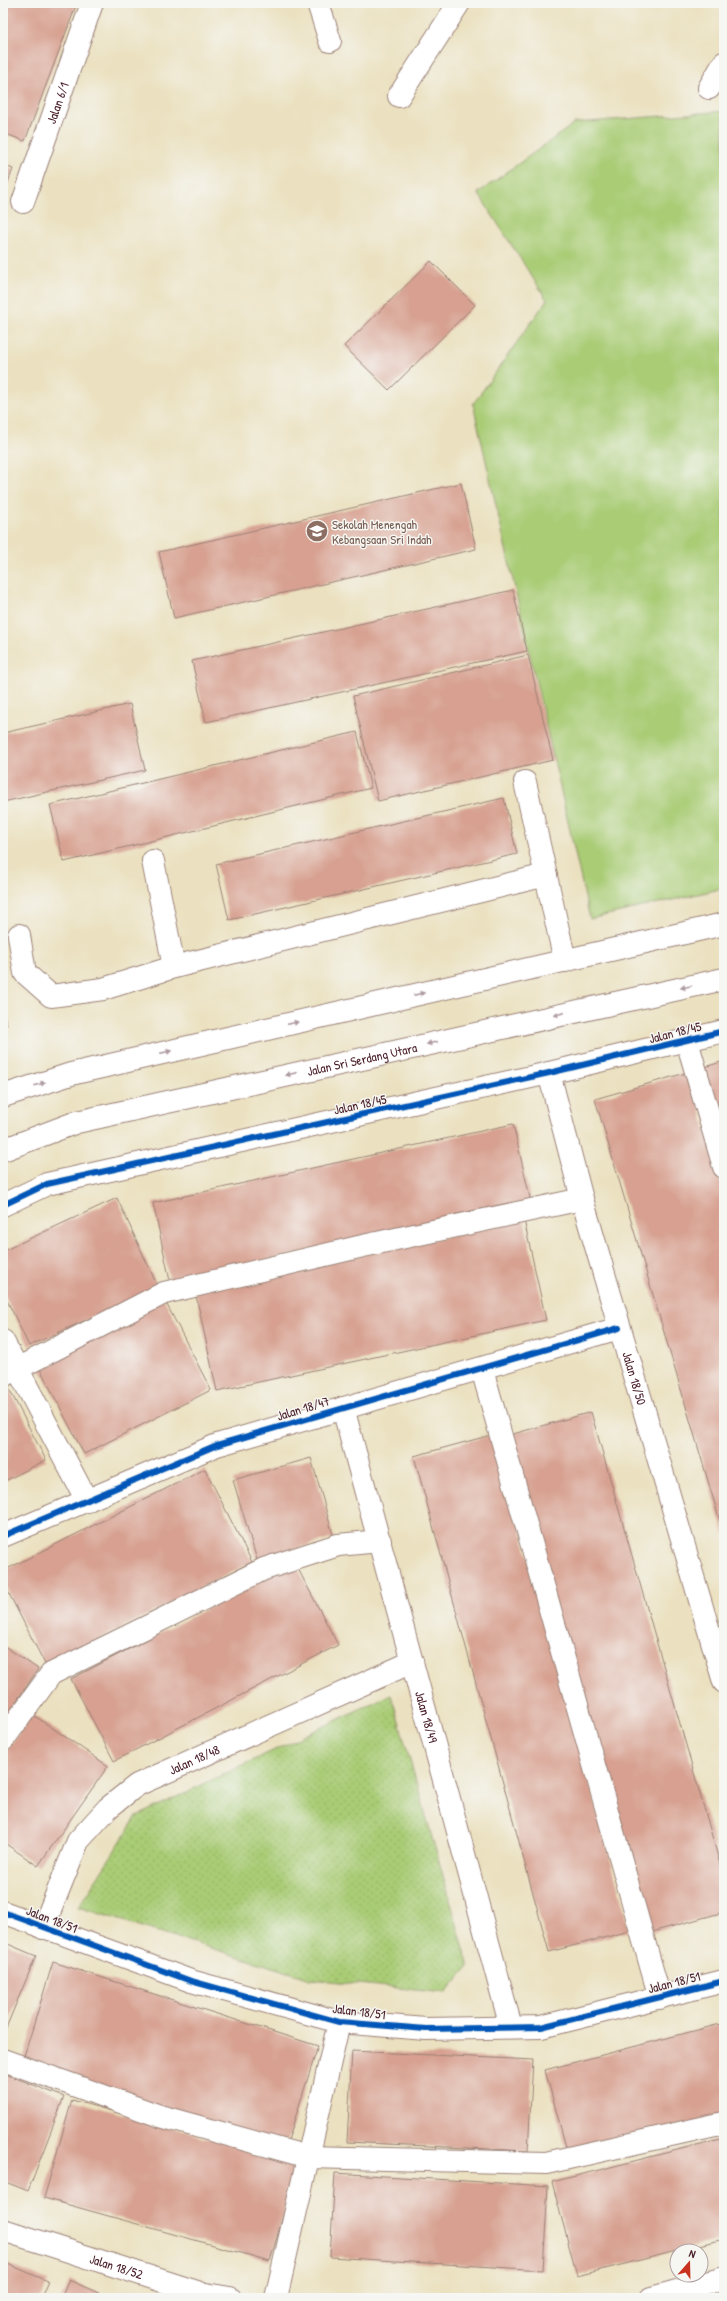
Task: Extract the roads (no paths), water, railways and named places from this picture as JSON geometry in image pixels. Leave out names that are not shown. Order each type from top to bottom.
[{"type":"street","name":"Jalan 6/1","points":[[23,202],[92,3]]},
{"type":"street","points":[[318,3],[330,41]]},
{"type":"street","points":[[399,96],[459,3]]},
{"type":"street","points":[[709,88],[724,63]]},
{"type":"street","points":[[525,782],[565,961]]},
{"type":"street","points":[[153,861],[174,967]]},
{"type":"street","points":[[19,935],[25,973],[50,996],[103,989],[174,967],[546,875]]},
{"type":"street","points":[[3,1096],[71,1074],[724,924]]},
{"type":"street","name":"Jalan Sri Serdang Utara","points":[[3,1150],[76,1122],[724,979]]},
{"type":"street","name":"Jalan 18/45","points":[[3,1205],[47,1184],[549,1073],[724,1031]]},
{"type":"street","points":[[687,1041],[724,1167]]},
{"type":"street","name":"Jalan 18/50","points":[[549,1073],[582,1199],[619,1328],[718,1640],[724,1682]]},
{"type":"street","points":[[10,1373],[164,1293],[363,1246],[582,1199]]},
{"type":"street","name":"Jalan 18/47","points":[[3,1536],[216,1445],[619,1328]]},
{"type":"street","points":[[3,1341],[10,1373],[87,1501]]},
{"type":"street","points":[[482,1369],[660,1998]]},
{"type":"street","name":"Jalan 18/49","points":[[343,1408],[511,2027]]},
{"type":"street","points":[[3,1740],[51,1674],[264,1569],[338,1545],[380,1541]]},
{"type":"street","name":"Jalan 18/48","points":[[43,1928],[78,1841],[108,1808],[136,1785],[412,1662]]},
{"type":"street","name":"Jalan 18/51","points":[[3,1912],[43,1928],[191,1981],[339,2022],[426,2029],[541,2026],[660,1998],[724,1981]]},
{"type":"street","points":[[276,2298],[339,2022]]},
{"type":"street","points":[[3,2060],[160,2116],[308,2157],[546,2163],[724,2123]]},
{"type":"street","name":"Jalan 18/52","points":[[3,2230],[199,2295],[230,2298]]},
{"type":"street","points":[[651,2298],[724,2278]]},
{"type":"place","name":"Sekolah Menengah Kebangsaan Sri Indah","points":[[317,531]]}]
